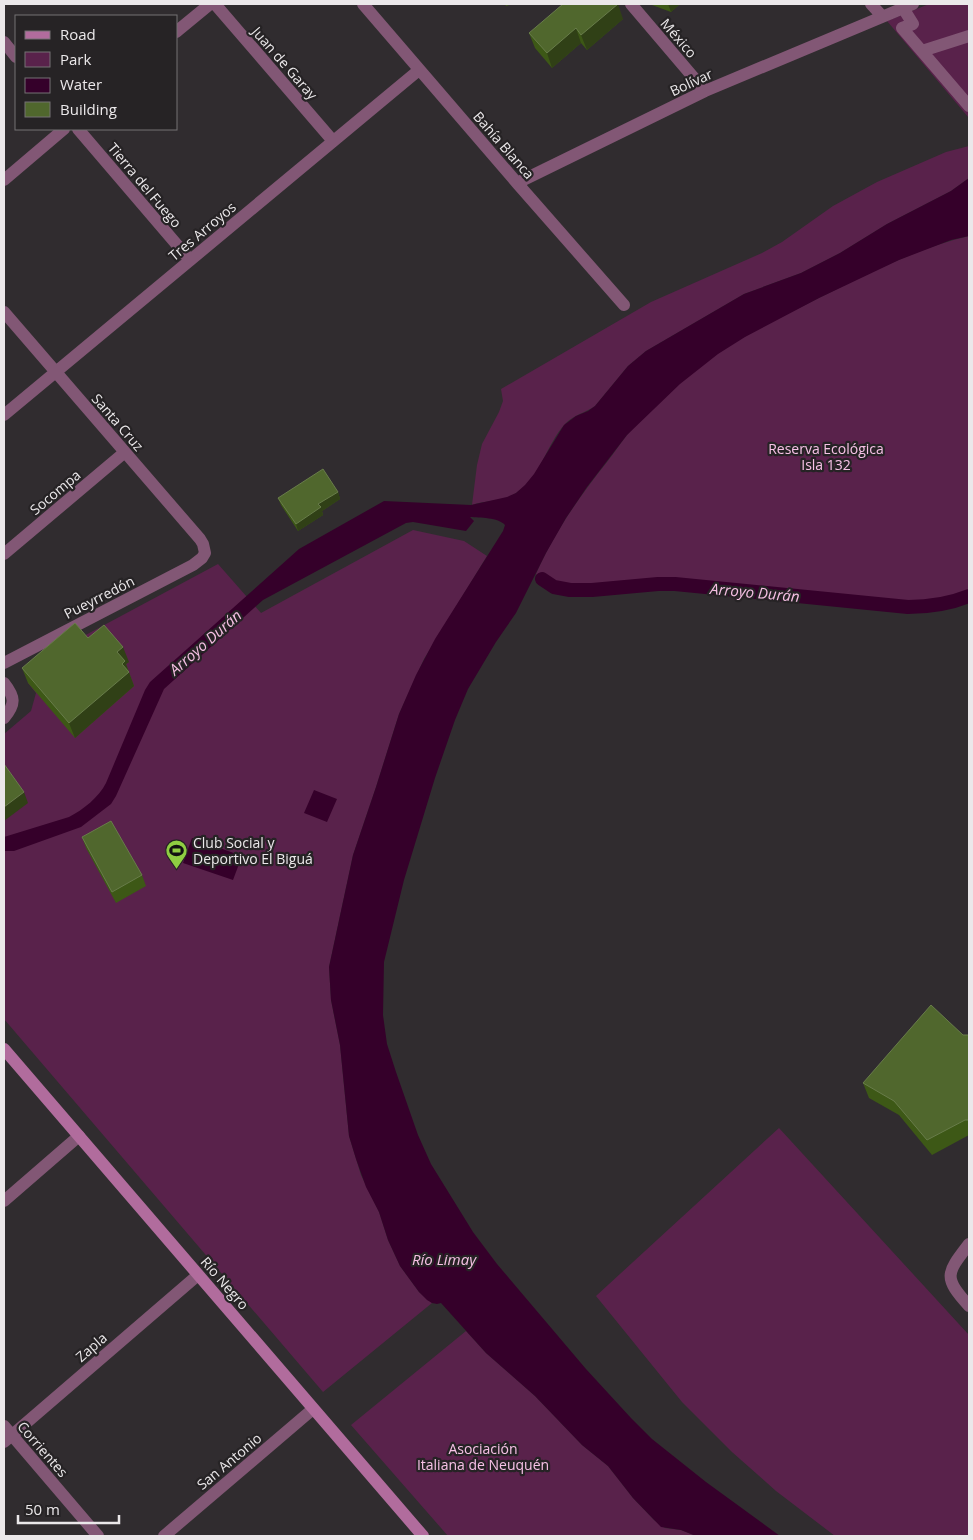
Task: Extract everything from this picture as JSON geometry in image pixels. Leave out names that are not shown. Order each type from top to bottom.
[{"type":"street","points":[[178,30],[210,4]]},
{"type":"street","name":"Juan de Garay","points":[[215,4],[333,141]]},
{"type":"street","name":"Bahía Blanca","points":[[363,4],[624,305]]},
{"type":"street","name":"México","points":[[631,4],[705,91]]},
{"type":"street","points":[[871,4],[882,16]]},
{"type":"street","points":[[908,6],[912,24],[902,28],[969,106]]},
{"type":"street","name":"Bolívar","points":[[517,183],[705,91],[908,6]]},
{"type":"street","points":[[922,51],[969,36]]},
{"type":"street","points":[[4,42],[15,56]]},
{"type":"street","name":"Tres Arroyos","points":[[4,415],[419,70]]},
{"type":"street","points":[[4,180],[63,130]]},
{"type":"street","name":"Tierra del Fuego","points":[[79,130],[190,260]]},
{"type":"street","name":"Santa Cruz","points":[[4,312],[200,539],[205,553]]},
{"type":"street","name":"Socompa","points":[[4,554],[125,452]]},
{"type":"street","name":"Pueyrredón","points":[[4,664],[193,565],[205,553]]},
{"type":"street","points":[[4,683],[10,691],[13,703],[4,718]]},
{"type":"street","name":"Río Negro","points":[[4,1049],[423,1536]]},
{"type":"street","points":[[4,1201],[79,1136]]},
{"type":"street","points":[[969,1244],[952,1268],[950,1278],[953,1288],[969,1306]]},
{"type":"street","name":"Zapla","points":[[6,1434],[198,1275]]},
{"type":"street","name":"San Antonio","points":[[164,1536],[313,1409]]},
{"type":"street","name":"Corrientes","points":[[6,1434],[98,1536]]},
{"type":"green space","points":[[929,4],[969,4],[969,118],[887,21]]},
{"type":"green space","points":[[969,146],[969,178],[951,191],[887,224],[840,253],[801,273],[744,294],[646,351],[628,366],[595,406],[572,418],[565,424],[558,432],[532,478],[525,486],[506,498],[472,505],[477,465],[482,444],[503,401],[501,389],[651,302],[762,253],[782,242],[833,206],[877,182],[946,152]]},
{"type":"green space","name":"Reserva Ecológica Isla 132","points":[[969,236],[969,596],[939,604],[908,607],[675,584],[644,585],[583,592],[559,589],[545,582],[536,574],[568,516],[627,435],[658,402],[693,372],[744,336],[850,283],[917,252]]},
{"type":"green space","name":"Club Social y Deportivo El Biguá","points":[[413,530],[464,541],[487,556],[424,659],[399,714],[353,855],[329,967],[331,1000],[340,1045],[349,1136],[361,1175],[379,1212],[388,1240],[400,1266],[419,1292],[432,1303],[323,1392],[4,1019],[4,734],[31,711],[36,693],[28,683],[80,638],[218,564],[261,613]]},
{"type":"green space","points":[[779,1128],[969,1335],[969,1536],[835,1536],[776,1491],[732,1452],[682,1402],[596,1296]]},
{"type":"green space","name":"Asociación Italiana de Neuquén","points":[[466,1331],[486,1353],[535,1396],[582,1445],[608,1466],[633,1498],[654,1520],[665,1528],[681,1530],[696,1536],[448,1536],[351,1425]]},
{"type":"water","name":"Río Limay","points":[[969,178],[969,236],[951,240],[899,260],[819,298],[745,337],[718,354],[680,384],[627,435],[587,487],[546,553],[516,613],[468,689],[435,778],[404,880],[384,962],[383,1015],[387,1044],[396,1072],[418,1135],[431,1164],[473,1232],[497,1264],[586,1369],[652,1439],[706,1482],[780,1536],[696,1536],[681,1530],[661,1527],[633,1498],[608,1466],[582,1445],[535,1396],[486,1353],[441,1303],[432,1303],[419,1292],[400,1266],[388,1240],[379,1212],[366,1187],[349,1136],[340,1045],[331,1000],[329,967],[353,855],[399,714],[416,675],[435,639],[505,525],[493,519],[470,517],[474,521],[466,531],[413,522],[406,523],[263,600],[164,689],[111,804],[81,827],[14,851],[4,851],[4,837],[69,817],[80,811],[95,798],[106,783],[150,682],[299,549],[384,501],[471,505],[507,497],[516,493],[534,474],[564,425],[595,406],[628,366],[646,351],[744,294],[801,273],[840,253],[887,224],[951,191]]},
{"type":"water","points":[[314,790],[337,799],[327,822],[304,813]]},
{"type":"water","points":[[192,838],[242,856],[233,880],[183,863]]},
{"type":"building","points":[[563,4],[618,4],[581,35],[576,28],[547,53],[529,33]]},
{"type":"building","points":[[323,469],[338,492],[318,504],[321,507],[296,524],[278,498]]},
{"type":"building","points":[[75,623],[88,638],[104,625],[123,647],[117,652],[125,661],[122,664],[129,672],[69,723],[22,668]]},
{"type":"building","points":[[4,764],[24,792],[4,807]]},
{"type":"building","points":[[111,821],[142,875],[112,892],[82,837]]},
{"type":"building","points":[[931,1005],[963,1035],[969,1035],[969,1120],[965,1120],[927,1140],[894,1101],[863,1083]]},
{"type":"waterway","name":"Arroyo Durán","points":[[542,579],[554,587],[570,590],[675,584],[908,607],[939,604],[969,596]]},
{"type":"place","name":"Club Social y Deportivo El Biguá","points":[[177,869]]}]
